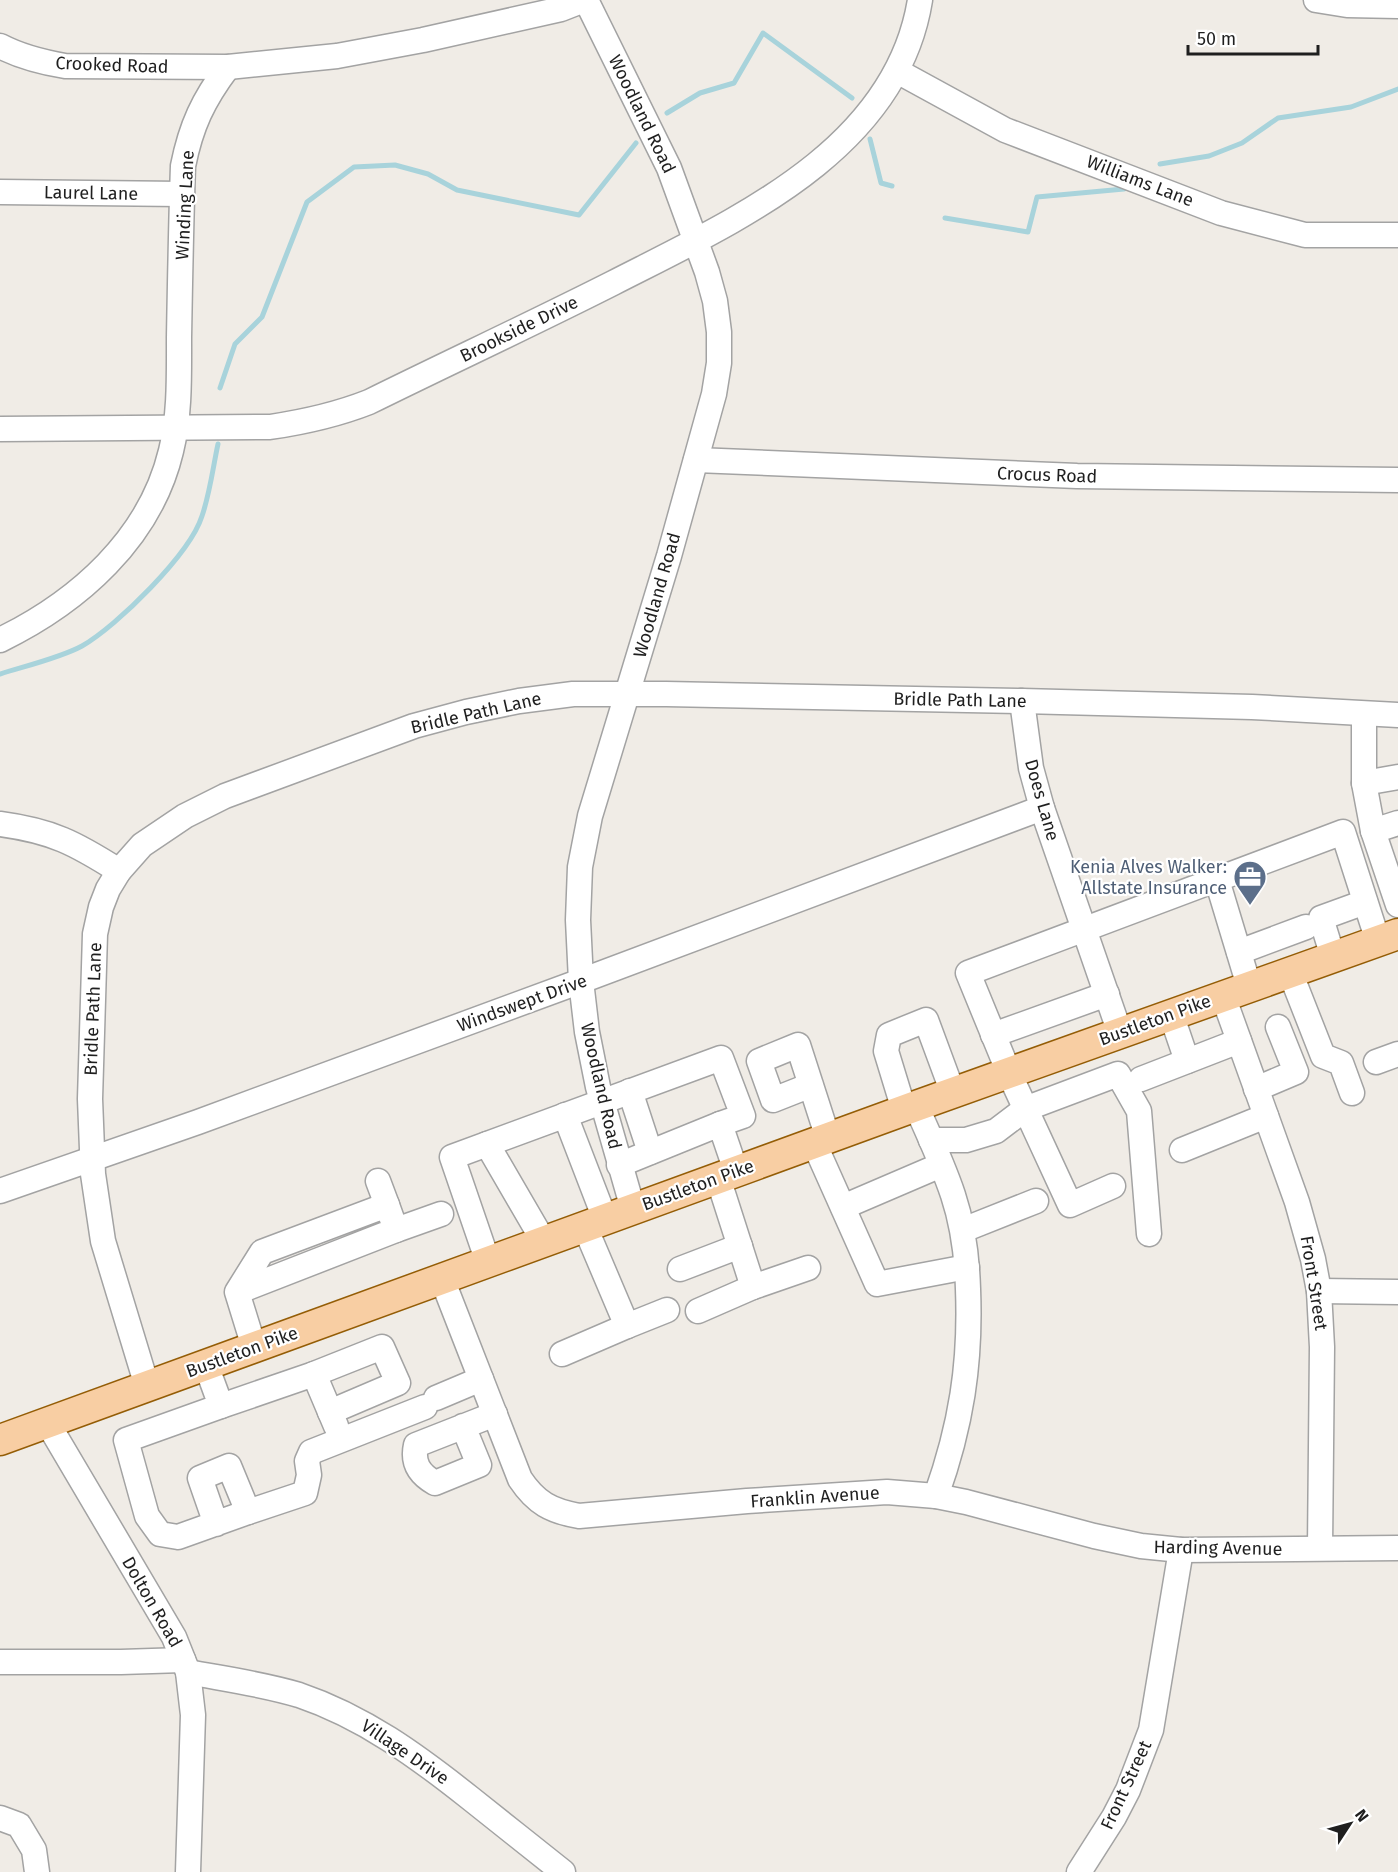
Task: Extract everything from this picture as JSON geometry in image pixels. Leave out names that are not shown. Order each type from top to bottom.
[{"type":"main road","name":"Bustleton Pike","points":[[0,1440],[910,1108],[1333,957],[1395,922]]},
{"type":"street","points":[[228,67],[337,56],[423,40],[561,9],[585,0]]},
{"type":"street","name":"Woodland Road","points":[[585,0],[669,168],[707,272],[715,301],[719,332],[719,363],[714,394],[628,694],[590,816],[578,894],[581,981],[587,1032],[601,1101],[633,1209]]},
{"type":"street","name":"Brookside Drive","points":[[0,429],[270,427],[309,421],[346,411],[575,302],[737,220],[770,199],[830,152],[870,111],[897,71],[910,40],[920,0]]},
{"type":"street","points":[[1316,0],[1347,5],[1398,6]]},
{"type":"street","name":"Crooked Road","points":[[0,46],[17,55],[65,66],[228,67]]},
{"type":"street","name":"Winding Lane","points":[[0,640],[39,619],[82,588],[101,570],[133,536],[159,488],[171,453],[178,398],[183,166],[188,141],[197,117],[208,94],[228,67]]},
{"type":"street","name":"Williams Lane","points":[[897,71],[1005,129],[1221,213],[1305,235],[1398,236]]},
{"type":"street","name":"Laurel Lane","points":[[0,192],[182,194]]},
{"type":"street","name":"Crocus Road","points":[[696,460],[1077,476],[1398,480]]},
{"type":"street","name":"Bridle Path Lane","points":[[147,1386],[103,1241],[96,1206],[90,1099],[95,934],[101,907],[119,871],[142,845],[204,806],[368,742],[424,723],[519,701],[573,694],[1252,707],[1398,715]]},
{"type":"street","name":"Does Lane","points":[[1022,702],[1031,768],[1042,808],[1120,1033]]},
{"type":"street","points":[[1364,714],[1364,783],[1395,922]]},
{"type":"street","points":[[1364,783],[1398,777]]},
{"type":"street","name":"Windswept Drive","points":[[0,1191],[581,981],[1042,808]]},
{"type":"street","points":[[1373,831],[1398,823]]},
{"type":"street","points":[[0,824],[55,835],[81,846],[119,871]]},
{"type":"street","points":[[1113,1186],[1070,1205],[1009,1073],[968,974],[1343,832],[1365,902],[1395,922]]},
{"type":"street","name":"Front Street","points":[[1217,880],[1239,952],[1236,991],[1239,1041],[1306,1230],[1319,1291],[1322,1347],[1320,1548]]},
{"type":"street","points":[[1239,952],[1365,902]]},
{"type":"street","points":[[1313,922],[1333,957]]},
{"type":"street","points":[[1290,972],[1323,1056],[1341,1063],[1352,1093]]},
{"type":"street","points":[[993,1035],[1107,994]]},
{"type":"street","points":[[1171,1014],[1187,1061]]},
{"type":"street","points":[[936,1496],[954,1442],[964,1392],[969,1341],[967,1267],[963,1230],[953,1194],[931,1140],[910,1108],[886,1051],[889,1035],[926,1020],[953,1093]]},
{"type":"street","points":[[1256,1089],[1296,1072],[1278,1027]]},
{"type":"street","points":[[1141,1079],[1239,1041]]},
{"type":"street","points":[[1080,1048],[1092,1084]]},
{"type":"street","points":[[488,1262],[452,1156],[721,1058],[743,1116],[619,1165]]},
{"type":"street","points":[[931,1140],[966,1140],[996,1131],[1025,1109],[1118,1074],[1139,1111],[1149,1234]]},
{"type":"street","points":[[811,1086],[821,1141],[843,1207],[877,1284],[967,1267]]},
{"type":"street","points":[[630,1091],[650,1152]]},
{"type":"street","points":[[565,1115],[627,1326]]},
{"type":"street","points":[[1182,1150],[1266,1116]]},
{"type":"street","points":[[720,1124],[740,1246],[753,1287]]},
{"type":"street","points":[[487,1144],[544,1242]]},
{"type":"street","points":[[843,1207],[941,1165]]},
{"type":"street","points":[[378,1180],[396,1230]]},
{"type":"street","points":[[963,1230],[1036,1201]]},
{"type":"street","points":[[254,1347],[237,1292],[261,1252],[387,1206]]},
{"type":"street","points":[[237,1292],[441,1214]]},
{"type":"street","points":[[680,1269],[740,1246]]},
{"type":"street","points":[[698,1311],[753,1287],[808,1268]]},
{"type":"street","name":"Franklin Avenue","points":[[442,1279],[520,1479],[543,1504],[560,1513],[579,1516],[857,1493],[887,1492],[936,1496]]},
{"type":"street","points":[[1319,1291],[1398,1292]]},
{"type":"street","points":[[562,1354],[668,1310]]},
{"type":"street","points":[[330,1412],[398,1383],[382,1347],[314,1374],[126,1440],[147,1516],[160,1534],[178,1537],[305,1493],[309,1475],[307,1461],[311,1452],[481,1379]]},
{"type":"street","points":[[206,1365],[221,1406]]},
{"type":"street","points":[[314,1374],[341,1440]]},
{"type":"street","points":[[495,1414],[416,1444],[413,1456],[422,1476],[435,1483],[509,1452]]},
{"type":"street","name":"Dolton Road","points":[[47,1422],[174,1637],[185,1666],[193,1715],[188,1872]]},
{"type":"street","points":[[463,1426],[479,1465]]},
{"type":"street","points":[[216,1524],[200,1478],[229,1466],[248,1512]]},
{"type":"street","name":"Harding Avenue","points":[[936,1496],[1141,1546],[1207,1551],[1398,1548]]},
{"type":"street","name":"Front Street","points":[[1079,1872],[1109,1826],[1128,1790],[1151,1730],[1181,1550]]},
{"type":"street","name":"Village Drive","points":[[0,1662],[122,1662],[185,1666],[272,1688],[327,1706],[362,1722],[403,1747],[563,1872]]},
{"type":"street","points":[[0,1818],[19,1825],[33,1850],[37,1872]]},
{"type":"waterway","points":[[667,113],[700,93],[734,83],[763,33],[852,98]]},
{"type":"waterway","points":[[1160,164],[1209,156],[1242,143],[1278,118],[1351,107],[1398,89]]},
{"type":"waterway","points":[[870,139],[881,183],[892,186]]},
{"type":"waterway","points":[[220,388],[235,344],[262,317],[307,202],[354,167],[395,165],[428,174],[457,190],[579,215],[636,143]]},
{"type":"waterway","points":[[945,218],[1028,232],[1037,197],[1124,189]]},
{"type":"waterway","points":[[0,674],[53,658],[82,646],[114,623],[151,588],[195,532],[207,498],[218,444]]},
{"type":"place","name":"Kenia Alves Walker: Allstate Insurance","points":[[1250,906]]}]
